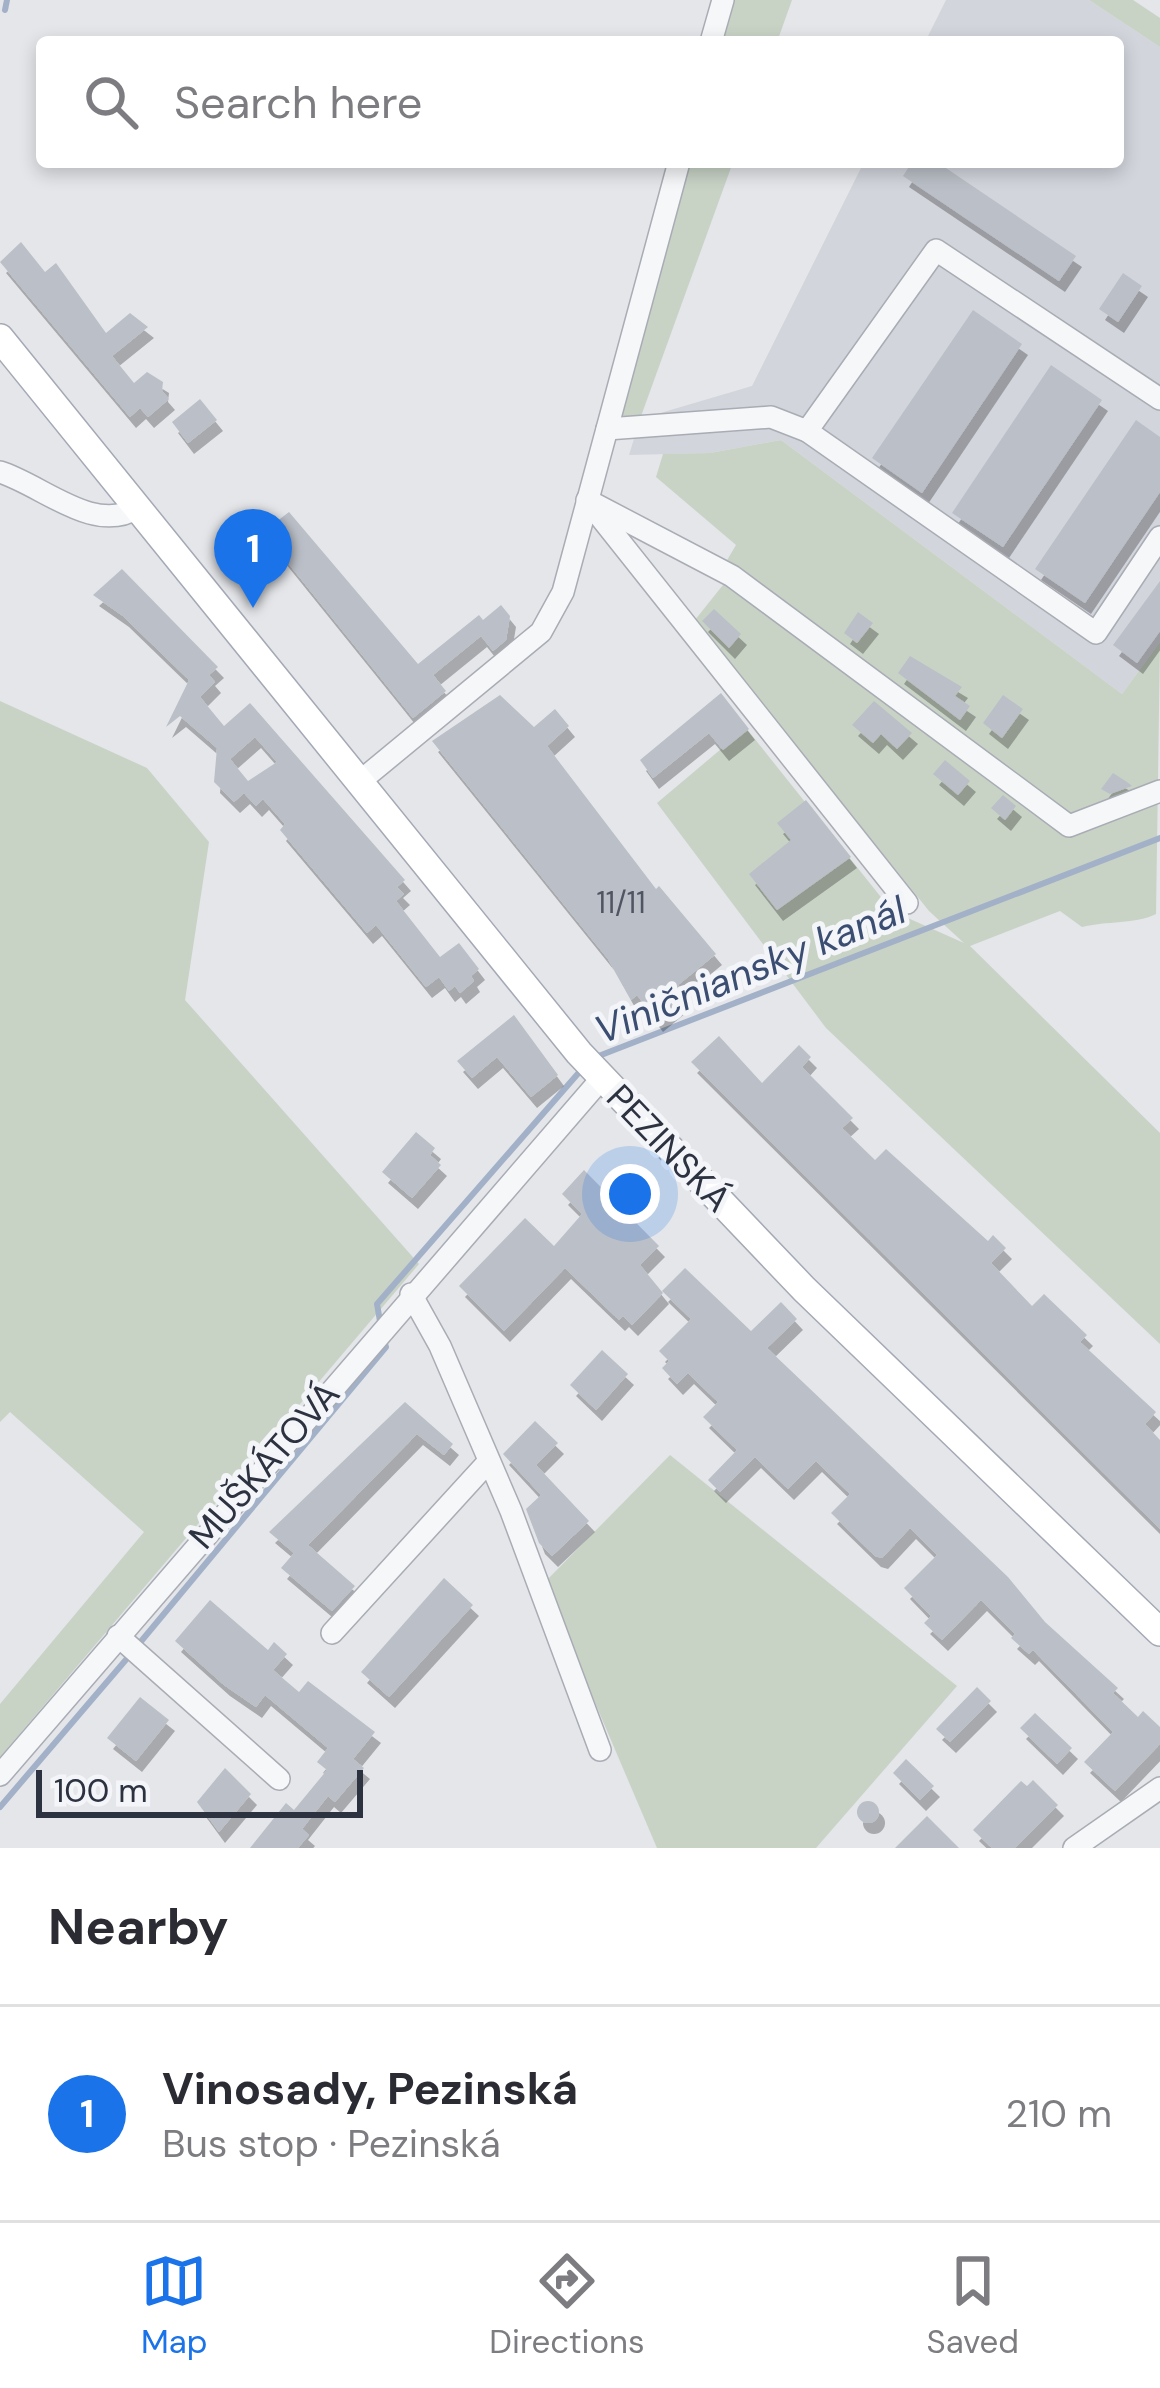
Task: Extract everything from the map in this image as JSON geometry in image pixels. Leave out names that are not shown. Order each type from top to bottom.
[{"type":"main road","name":"PEZINSKÁ","points":[[0,338],[591,1066],[804,1289],[1160,1632]]},
{"type":"street","points":[[713,36],[723,0]]},
{"type":"street","points":[[358,783],[541,632],[563,592],[677,168]]},
{"type":"street","points":[[807,431],[936,250],[1160,399]]},
{"type":"street","points":[[607,429],[771,417],[807,431],[1096,633],[1160,537]]},
{"type":"street","points":[[0,472],[100,517],[123,517],[137,508]]},
{"type":"street","points":[[587,500],[732,576],[1069,826],[1160,791]]},
{"type":"street","points":[[587,500],[908,903]]},
{"type":"street","name":"MUŠKÁTOVÁ","points":[[0,1775],[412,1294],[591,1066]]},
{"type":"street","points":[[412,1294],[440,1346],[511,1511],[542,1605],[600,1750]]},
{"type":"street","points":[[332,1633],[489,1461]]},
{"type":"street","points":[[118,1636],[279,1779]]},
{"type":"street","points":[[1074,1848],[1160,1788]]},
{"type":"shaded area","points":[[733,0],[792,0],[779,36],[723,36]]},
{"type":"shaded area","points":[[946,0],[1089,0],[1160,47],[1160,642],[1122,694],[781,440],[710,453],[629,455],[640,419],[752,386],[861,168],[1124,168],[1124,36],[928,36]]},
{"type":"shaded area","points":[[1089,0],[1133,0],[1160,18],[1160,47]]},
{"type":"shaded area","points":[[685,168],[731,168],[640,419],[621,416]]},
{"type":"shaded area","points":[[781,440],[1122,694],[1160,642],[1156,914],[1082,927],[1060,911],[970,946],[1160,1133],[1160,1344],[826,1028],[657,803],[746,728],[892,911],[964,943],[929,911],[695,620],[735,570],[726,562],[736,545],[656,477],[663,454],[710,453]]},
{"type":"shaded area","points":[[0,701],[147,768],[209,842],[185,1000],[419,1264],[0,1757],[0,1704],[144,1532],[10,1412],[0,1422]]},
{"type":"shaded area","points":[[670,1455],[957,1686],[816,1848],[657,1848],[544,1583]]},
{"type":"building","points":[[908,168],[946,168],[1076,256],[1059,281],[903,176]]},
{"type":"building","points":[[21,242],[45,272],[56,263],[106,333],[130,313],[148,327],[112,356],[134,383],[147,372],[163,382],[162,391],[169,399],[148,417],[140,408],[130,417],[0,262]]},
{"type":"building","points":[[1123,273],[1142,286],[1118,322],[1099,309]]},
{"type":"building","points":[[973,310],[1022,344],[922,493],[872,458]]},
{"type":"building","points":[[1051,365],[1102,400],[1003,547],[952,513]]},
{"type":"building","points":[[200,399],[217,420],[188,443],[172,422]]},
{"type":"building","points":[[1136,420],[1160,437],[1160,492],[1085,603],[1035,569]]},
{"type":"building","points":[[289,512],[418,664],[479,615],[483,620],[501,605],[510,616],[506,640],[493,651],[481,636],[433,675],[446,691],[413,718],[263,532]]},
{"type":"building","points":[[122,569],[218,667],[209,675],[215,682],[200,697],[224,726],[250,703],[405,880],[397,887],[404,894],[396,901],[440,957],[459,943],[479,969],[471,976],[474,981],[460,993],[455,986],[449,991],[439,977],[426,987],[376,925],[367,933],[280,830],[285,824],[263,799],[256,806],[244,793],[234,802],[214,782],[217,748],[180,716],[166,727],[189,680],[123,616],[93,595]],"holes":[[[255,737],[277,762],[248,781],[230,759]]]},
{"type":"building","points":[[1160,581],[1160,631],[1137,663],[1113,645]]},
{"type":"building","points":[[714,609],[741,634],[729,648],[702,621]]},
{"type":"building","points":[[858,612],[873,623],[857,643],[844,633]]},
{"type":"building","points":[[910,656],[962,687],[955,696],[970,706],[960,720],[898,673]]},
{"type":"building","points":[[721,693],[749,729],[723,750],[709,733],[653,778],[640,760]]},
{"type":"building","points":[[500,695],[534,727],[555,709],[569,726],[547,746],[656,889],[659,886],[716,954],[678,985],[684,992],[677,997],[681,1001],[657,1021],[637,995],[631,1000],[608,959],[432,741]]},
{"type":"building","points":[[1003,695],[1023,709],[1002,738],[983,723]]},
{"type":"building","points":[[874,701],[912,733],[897,749],[881,734],[873,743],[852,725]]},
{"type":"building","points":[[945,760],[970,781],[958,795],[933,774]]},
{"type":"building","points":[[1113,773],[1132,786],[1110,794],[1101,789]]},
{"type":"building","points":[[1003,795],[1016,806],[1005,820],[991,808]]},
{"type":"building","points":[[806,800],[851,857],[777,910],[749,874],[791,840],[777,823]]},
{"type":"building","points":[[514,1015],[558,1075],[531,1097],[497,1057],[472,1078],[457,1061]]},
{"type":"building","points":[[719,1036],[762,1083],[799,1045],[811,1057],[802,1067],[853,1118],[842,1128],[875,1160],[886,1149],[988,1241],[993,1235],[1006,1248],[991,1263],[1032,1306],[1044,1294],[1087,1335],[1080,1342],[1156,1412],[1145,1424],[1160,1440],[1160,1529],[691,1062]]},
{"type":"building","points":[[416,1132],[435,1148],[430,1155],[441,1165],[412,1198],[382,1172]]},
{"type":"building","points":[[584,1170],[659,1246],[640,1265],[663,1293],[632,1325],[623,1316],[619,1320],[565,1268],[504,1331],[459,1286],[525,1218],[554,1246],[582,1214],[562,1194]]},
{"type":"building","points":[[685,1268],[751,1331],[781,1302],[797,1319],[767,1348],[1008,1577],[1045,1622],[1118,1688],[1113,1693],[1138,1717],[1143,1711],[1160,1727],[1160,1744],[1115,1791],[1084,1762],[1113,1732],[1033,1650],[1029,1654],[1011,1638],[1015,1634],[981,1600],[942,1640],[924,1623],[931,1616],[904,1588],[937,1555],[910,1528],[882,1558],[875,1556],[831,1513],[850,1494],[816,1461],[788,1489],[755,1457],[720,1492],[708,1480],[737,1450],[703,1417],[718,1402],[688,1373],[677,1384],[662,1368],[669,1361],[659,1351],[691,1319],[662,1291]]},
{"type":"building","points":[[602,1350],[628,1374],[596,1410],[570,1385]]},
{"type":"building","points":[[405,1402],[453,1444],[444,1455],[417,1434],[308,1545],[355,1586],[332,1611],[281,1568],[294,1553],[269,1532]]},
{"type":"building","points":[[535,1421],[558,1443],[536,1465],[589,1521],[552,1556],[539,1543],[526,1509],[541,1495],[503,1454]]},
{"type":"building","points":[[444,1578],[473,1605],[389,1697],[361,1672]]},
{"type":"building","points":[[210,1600],[268,1650],[274,1642],[287,1654],[273,1670],[299,1692],[308,1681],[375,1732],[353,1759],[364,1768],[335,1802],[328,1796],[302,1829],[309,1835],[298,1848],[250,1848],[286,1803],[294,1810],[327,1770],[317,1762],[328,1748],[265,1695],[256,1707],[224,1685],[175,1641]]},
{"type":"building","points":[[977,1687],[991,1701],[950,1742],[936,1729]]},
{"type":"building","points":[[140,1697],[169,1720],[136,1761],[107,1738]]},
{"type":"building","points":[[1035,1713],[1072,1748],[1057,1764],[1020,1728]]},
{"type":"building","points":[[906,1759],[934,1786],[920,1800],[893,1773]]},
{"type":"building","points":[[225,1768],[251,1794],[219,1832],[197,1802]]},
{"type":"building","points":[[1033,1780],[1058,1805],[1015,1848],[992,1848],[973,1830],[1021,1781],[1027,1786]]},
{"type":"building","points":[[868,1801],[879,1812],[868,1823],[857,1812]]},
{"type":"building","points":[[927,1816],[959,1848],[895,1848]]},
{"type":"waterway","points":[[5,10],[7,0]]},
{"type":"waterway","name":"Viničniansky kanál","points":[[596,1057],[1160,838]]},
{"type":"waterway","name":"Viničniansky kanál","points":[[381,1327],[377,1304],[582,1069]]},
{"type":"waterway","name":"Viničniansky kanál","points":[[138,1645],[386,1347],[384,1340]]},
{"type":"waterway","name":"Viničniansky kanál","points":[[0,1807],[130,1655]]},
{"type":"place","name":"Vinosady, Pezinská","points":[[253,608]]}]
